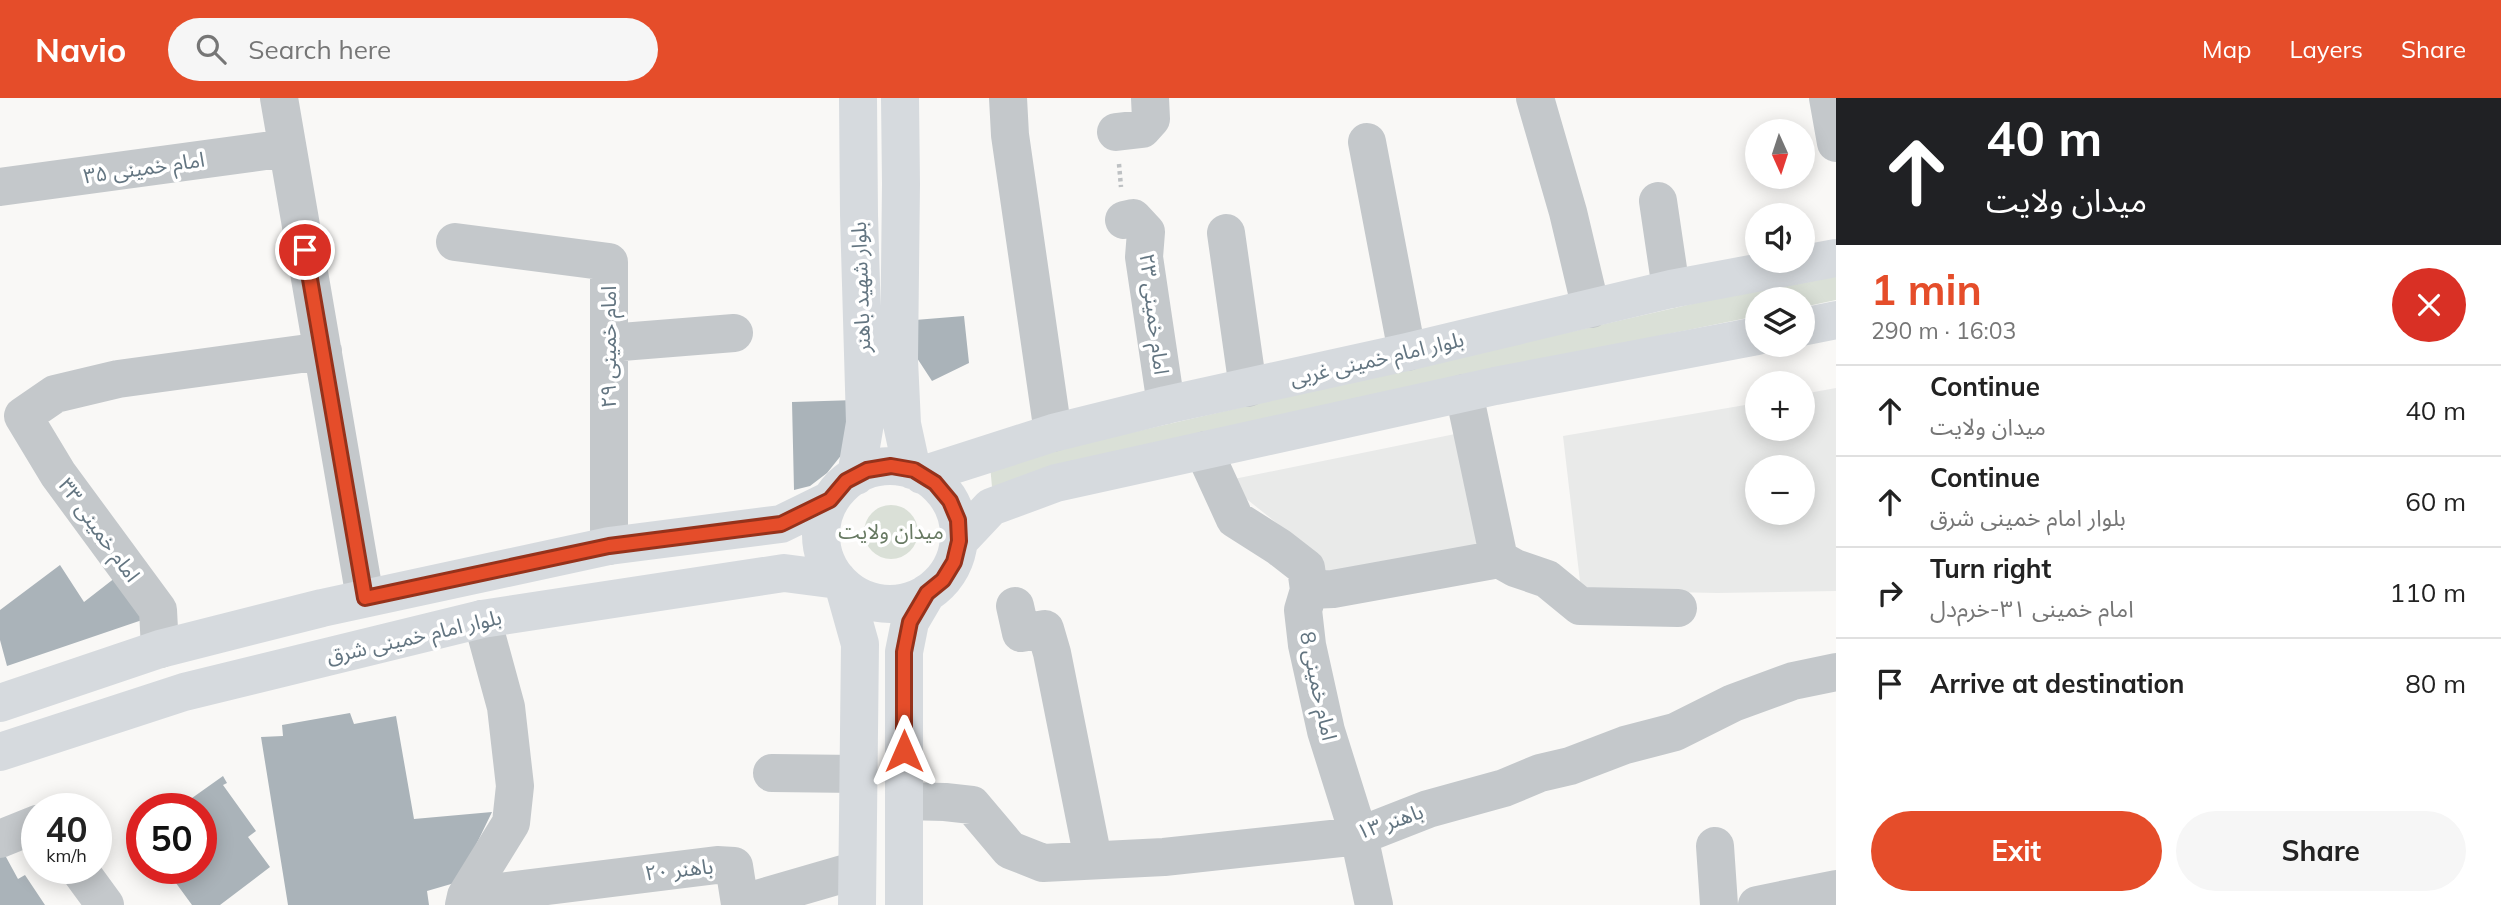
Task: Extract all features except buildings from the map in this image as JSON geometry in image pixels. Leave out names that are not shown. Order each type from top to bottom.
[{"type":"main road","name":"بلوار شهید باهنر","points":[[843,488],[865,423],[858,98]]},
{"type":"main road","name":"بلوار شهید باهنر","points":[[900,98],[899,360],[902,424],[917,472]]},
{"type":"main road","name":"بلوار امام خمینی غربی","points":[[917,472],[1053,433],[1166,405],[1407,352],[1671,289],[1836,258]]},
{"type":"main road","points":[[1815,324],[1836,320]]},
{"type":"main road","points":[[959,541],[990,507],[1056,484],[1464,393],[1745,337]]},
{"type":"main road","points":[[0,703],[160,649],[365,598],[609,546],[781,524],[843,488],[867,470],[891,466],[917,472],[935,483],[950,501],[958,520],[959,541],[954,562],[943,580],[927,593],[907,602],[887,604],[863,599],[841,583],[828,568],[821,545],[822,522],[843,488]]},
{"type":"main road","name":"بلوار امام خمینی شرق","points":[[0,752],[184,692],[482,619],[784,573],[841,583]]},
{"type":"main road","points":[[841,583],[860,645],[857,887]]},
{"type":"main road","points":[[904,905],[904,652],[910,622],[927,593]]},
{"type":"main road","points":[[160,649],[184,692]]},
{"type":"street","points":[[279,98],[365,598]]},
{"type":"street","points":[[1008,98],[1010,135],[1053,433]]},
{"type":"street","points":[[1116,132],[1142,129],[1151,120],[1150,98]]},
{"type":"street","points":[[1535,98],[1591,309]]},
{"type":"street","points":[[1828,98],[1836,143]]},
{"type":"street","points":[[1367,142],[1407,352]]},
{"type":"street","name":"امام خمینی ۳۵","points":[[0,187],[287,148]]},
{"type":"street","points":[[1658,201],[1671,289]]},
{"type":"street","name":"امام خمینی ۲۳","points":[[1124,220],[1133,218],[1146,232],[1144,257],[1166,405]]},
{"type":"street","points":[[1226,233],[1248,388]]},
{"type":"street","name":"امام خمینی ۲۹","points":[[455,242],[609,262],[609,546]]},
{"type":"street","points":[[609,343],[734,333]]},
{"type":"street","name":"امام خمینی ۳۳","points":[[160,649],[158,610],[58,474],[23,416],[55,394],[118,379],[323,351]]},
{"type":"street","points":[[1464,393],[1499,559]]},
{"type":"street","points":[[1206,450],[1235,519],[1306,568],[1309,590],[1333,589],[1499,559],[1515,568],[1547,579],[1580,606],[1678,608]]},
{"type":"street","name":"امام خمینی 8","points":[[1309,590],[1303,610],[1307,645],[1326,732],[1359,836],[1374,905]]},
{"type":"street","points":[[1015,606],[1021,633],[1045,629],[1093,859]]},
{"type":"street","points":[[465,900],[510,823],[515,786],[506,707],[482,619]]},
{"type":"street","name":"باهنر ۱۳","points":[[904,801],[972,805],[1010,850],[1044,863],[1164,857],[1359,836],[1428,808],[1504,788],[1625,745],[1675,732],[1733,703],[1793,681],[1836,671]]},
{"type":"street","points":[[772,773],[857,774]]},
{"type":"street","points":[[0,839],[21,830]]},
{"type":"street","points":[[1715,846],[1719,905]]},
{"type":"street","name":"باهنر ۲۰","points":[[465,900],[717,865],[734,866],[740,904],[857,887]]},
{"type":"street","points":[[90,884],[105,905]]},
{"type":"street","points":[[1757,905],[1836,889]]},
{"type":"path","points":[[1116,132],[1124,220]]},
{"type":"shaded area","points":[[1836,388],[1836,591],[1717,593],[1581,590],[1563,436],[1745,405],[1745,441],[1815,441],[1815,392]]},
{"type":"shaded area","points":[[1460,433],[1485,552],[1321,581],[1313,552],[1224,481]]},
{"type":"green space","points":[[1836,271],[1836,300],[1815,304],[1815,287],[1766,287]]},
{"type":"green space","points":[[1745,292],[1745,318],[1505,367],[992,487],[990,465]]},
{"type":"green space","name":"میدان ولایت","points":[[891,505],[910,513],[918,532],[910,551],[891,559],[872,551],[864,532],[872,513]]},
{"type":"route","points":[[305,250],[365,598],[609,546],[781,524],[830,500],[846,481],[867,470],[891,466],[914,470],[935,483],[950,501],[958,520],[959,541],[954,562],[943,580],[927,593],[910,622],[904,652],[904,751]]}]
